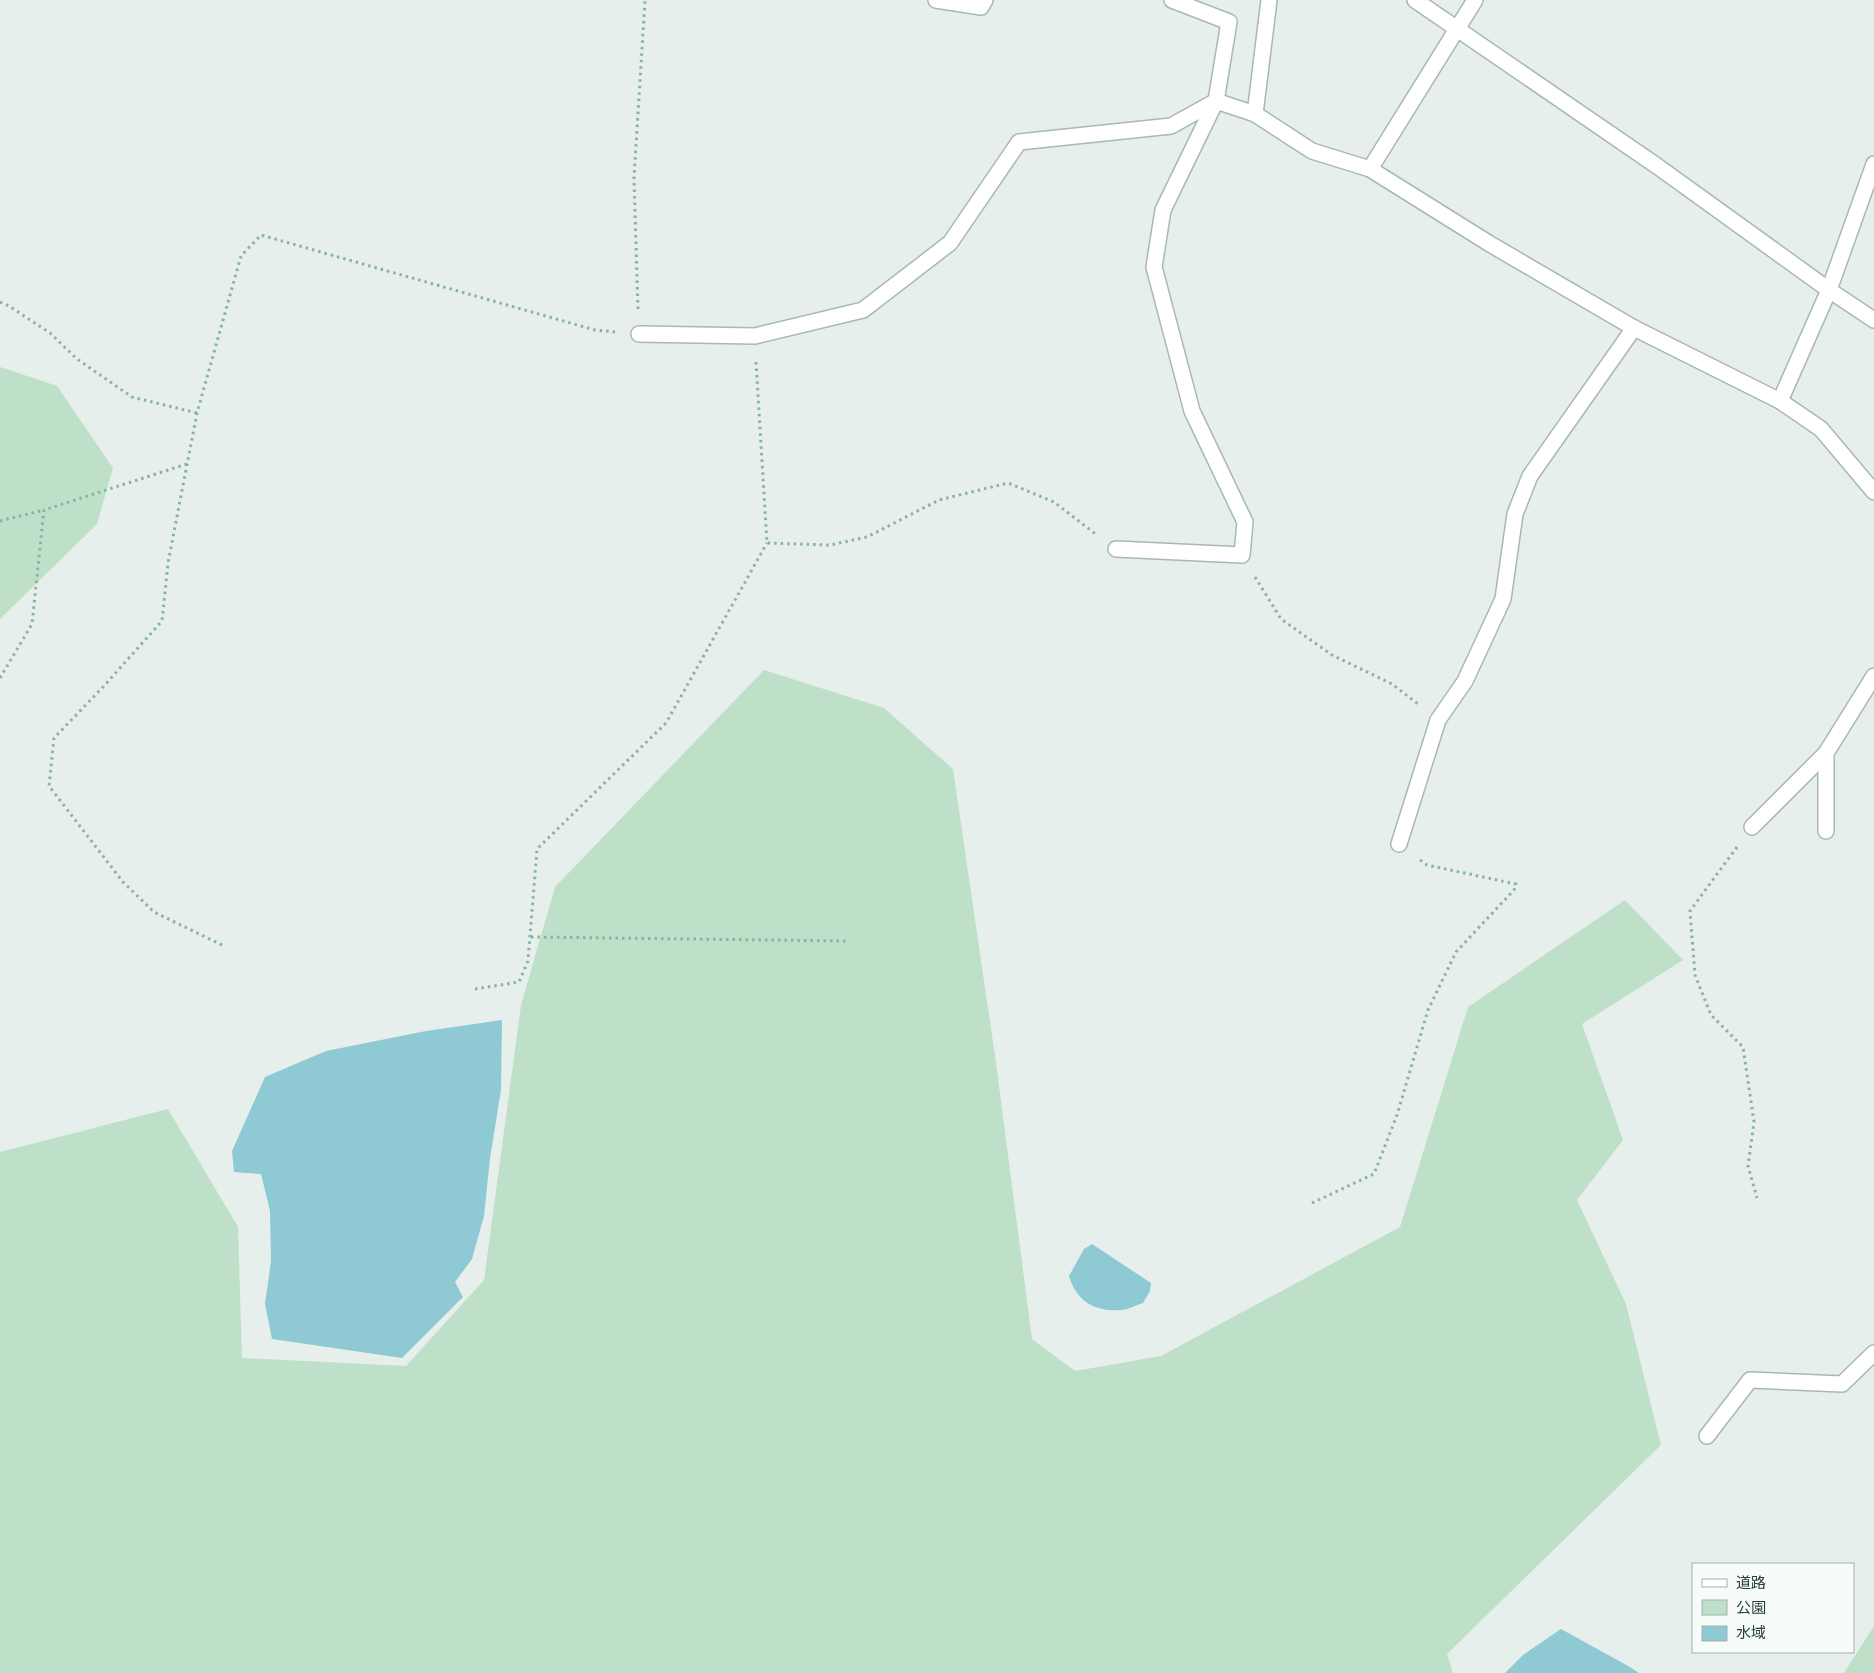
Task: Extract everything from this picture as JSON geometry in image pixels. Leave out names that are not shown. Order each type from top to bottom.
[{"type":"street","points":[[936,0],[981,7],[985,0]]},
{"type":"street","points":[[1116,549],[1242,555],[1245,522],[1192,411],[1154,267],[1163,210],[1216,101],[1229,22],[1172,0]]},
{"type":"street","points":[[1255,114],[1269,0]]},
{"type":"street","points":[[1415,0],[1657,166],[1829,290],[1874,320]]},
{"type":"street","points":[[1370,169],[1475,0]]},
{"type":"street","points":[[639,334],[755,336],[863,310],[950,242],[1019,142],[1171,126],[1216,101],[1255,114],[1312,151],[1370,169],[1490,244],[1634,328],[1780,401],[1821,428],[1874,492]]},
{"type":"street","points":[[1780,401],[1829,290],[1874,164]]},
{"type":"street","points":[[1399,844],[1438,720],[1465,681],[1503,599],[1515,514],[1530,476],[1634,328]]},
{"type":"street","points":[[1752,827],[1826,753],[1874,676]]},
{"type":"street","points":[[1826,753],[1826,830]]},
{"type":"street","points":[[1707,1436],[1750,1380],[1842,1384],[1874,1353]]},
{"type":"path","points":[[222,945],[154,912],[123,882],[49,786],[54,738],[162,621],[168,563],[197,413],[241,256],[261,235],[595,330],[639,334],[634,178],[645,0]]},
{"type":"path","points":[[0,302],[50,333],[78,359],[132,397],[197,413]]},
{"type":"path","points":[[475,988],[520,982],[528,961],[537,849],[666,723],[767,543],[755,336]]},
{"type":"path","points":[[0,521],[44,510],[187,464]]},
{"type":"path","points":[[767,543],[830,545],[867,537],[939,500],[1008,483],[1054,502],[1116,549]]},
{"type":"path","points":[[0,678],[32,624],[44,510]]},
{"type":"path","points":[[1242,555],[1281,619],[1332,655],[1392,684],[1438,720]]},
{"type":"path","points":[[1752,827],[1690,911],[1695,975],[1711,1015],[1743,1047],[1754,1122],[1748,1166],[1757,1198]]},
{"type":"path","points":[[1312,1203],[1374,1174],[1398,1115],[1428,1010],[1456,952],[1514,890],[1516,884],[1427,865],[1399,844]]},
{"type":"path","points":[[531,937],[848,941]]},
{"type":"green space","points":[[0,367],[57,386],[113,468],[97,524],[0,619]]},
{"type":"green space","points":[[764,670],[884,708],[953,769],[996,1063],[1032,1339],[1075,1371],[1161,1356],[1400,1227],[1468,1007],[1625,900],[1683,960],[1582,1024],[1623,1140],[1577,1200],[1626,1304],[1661,1445],[1447,1654],[1453,1673],[0,1673],[0,1152],[168,1109],[238,1227],[242,1358],[406,1366],[484,1280],[521,1005],[555,887]]},
{"type":"green space","points":[[1874,1626],[1874,1673],[1844,1673]]},
{"type":"water","points":[[502,1020],[501,1090],[490,1158],[484,1216],[472,1259],[455,1282],[463,1297],[402,1358],[272,1339],[265,1304],[271,1261],[270,1211],[261,1174],[234,1172],[232,1151],[265,1077],[326,1051],[426,1031]]},
{"type":"water","points":[[1092,1244],[1151,1283],[1150,1291],[1143,1303],[1120,1310],[1102,1309],[1088,1303],[1076,1292],[1069,1276],[1084,1249]]},
{"type":"water","points":[[1561,1629],[1639,1673],[1505,1673],[1523,1655]]}]
